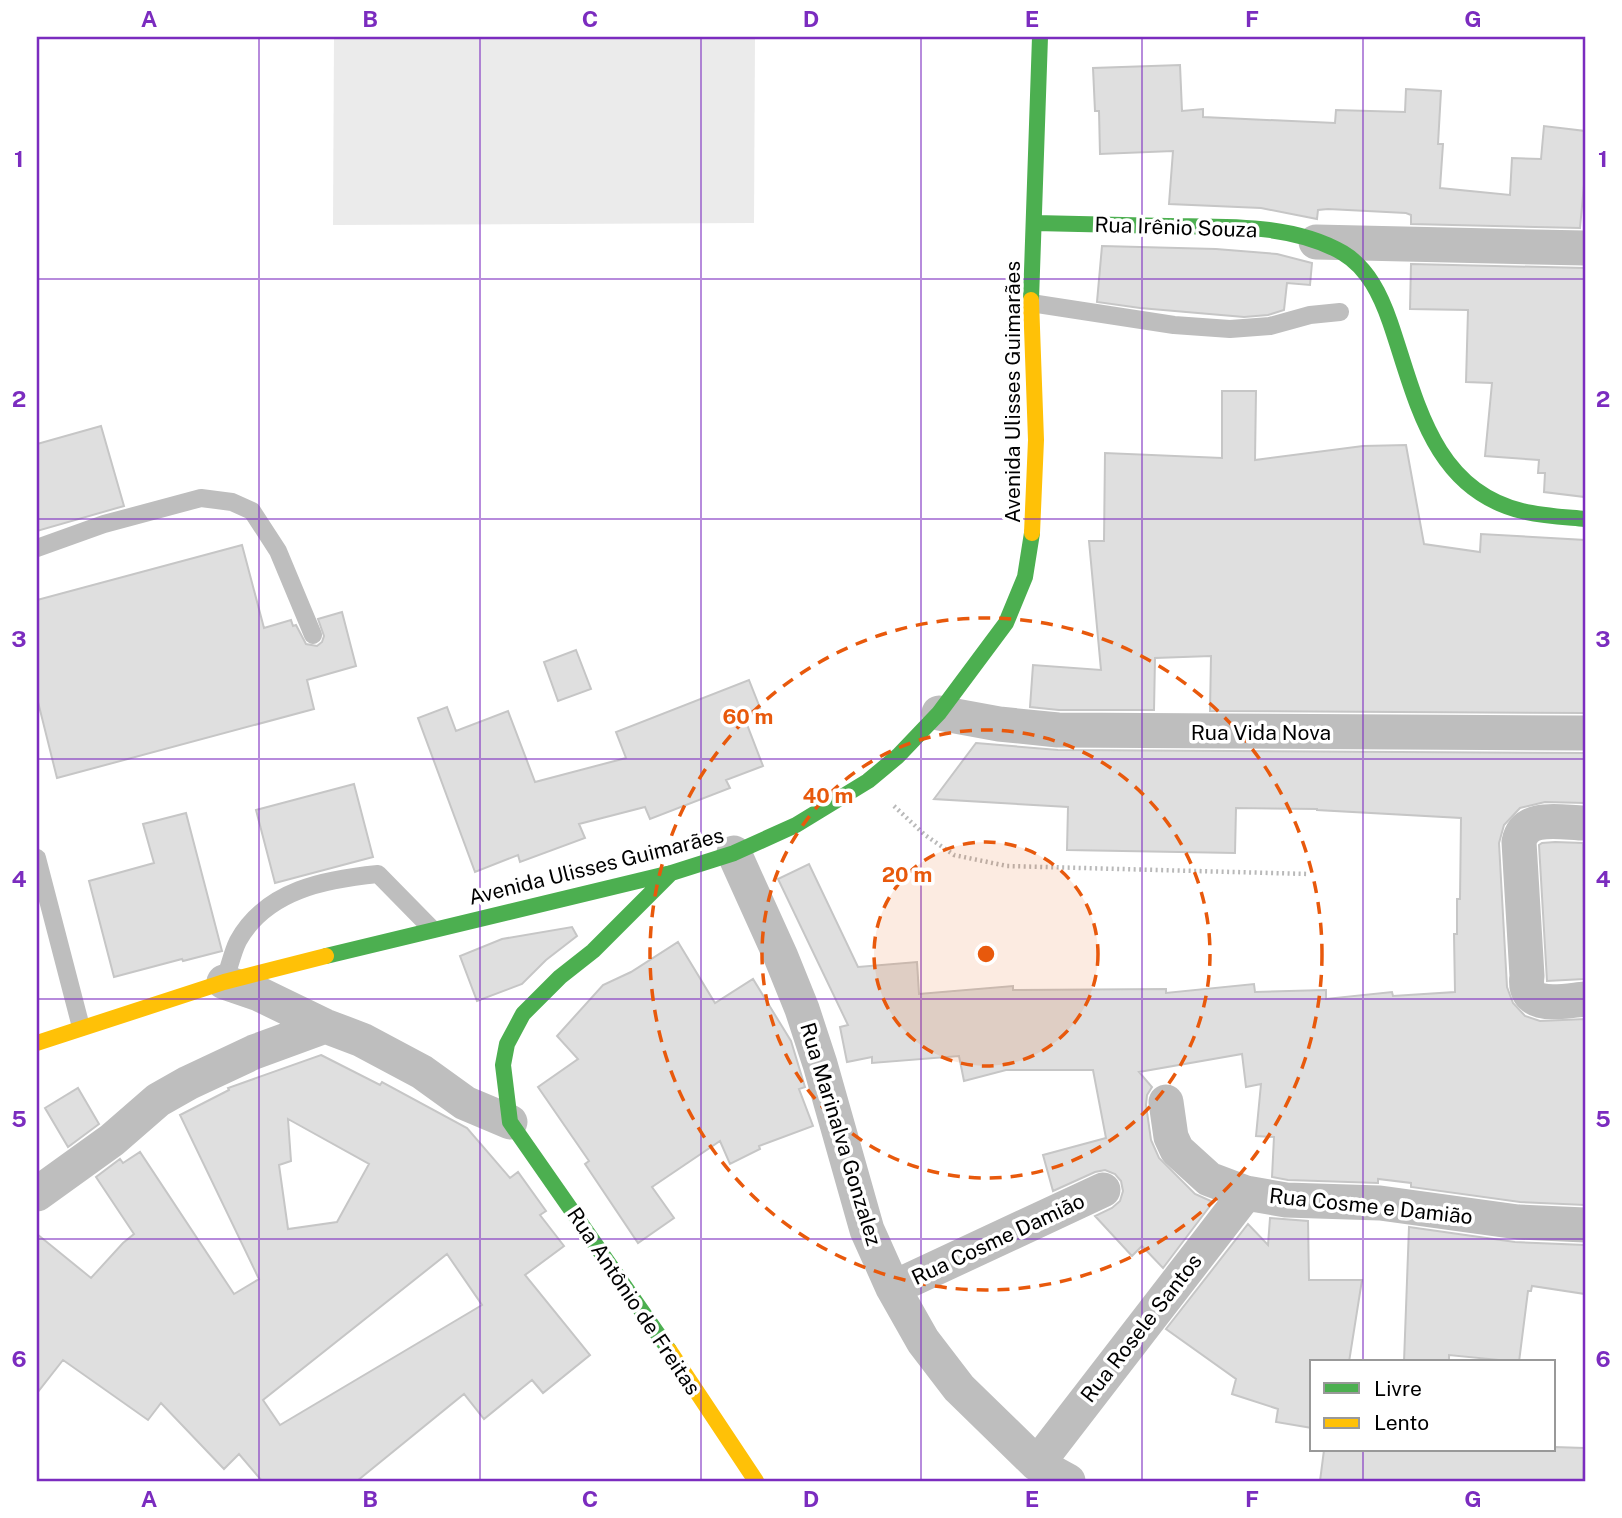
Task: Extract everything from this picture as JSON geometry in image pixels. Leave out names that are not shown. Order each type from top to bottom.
[{"type":"main road","name":"Avenida Ulisses Guimarães","points":[[37,1043],[224,982],[432,929],[671,873],[734,853],[796,825],[868,781],[898,756],[939,713],[977,664],[1006,623],[1026,577],[1035,492],[1036,440],[1031,303],[1040,37]]},
{"type":"main road","name":"Rua Irênio Souza","points":[[1035,223],[1266,229],[1316,242],[1343,253],[1362,270],[1377,290],[1426,426],[1436,447],[1457,473],[1486,496],[1520,510],[1585,519]]},
{"type":"main road","name":"Rua Antônio de Freitas","points":[[671,873],[593,951],[560,977],[523,1014],[508,1044],[503,1065],[510,1122],[649,1320],[756,1481]]},
{"type":"street","name":"Rua Irênio Souza","points":[[1316,242],[1585,248]]},
{"type":"street","name":"Rua Vida Nova","points":[[939,713],[999,724],[1058,730],[1585,733]]},
{"type":"street","points":[[1585,823],[1536,822],[1521,832],[1519,842],[1526,987],[1529,995],[1546,1001],[1585,999]]},
{"type":"street","name":"Rua Marinalva Gonzalez","points":[[734,853],[802,1009],[867,1230],[893,1288],[923,1341],[959,1388],[1037,1464],[1068,1481]]},
{"type":"street","points":[[224,982],[260,994],[390,1055],[422,1072],[465,1103],[510,1122]]},
{"type":"street","points":[[37,1194],[112,1140],[158,1100],[254,1052],[325,1026]]},
{"type":"street","name":"Rua Cosme e Damião","points":[[1166,1102],[1171,1137],[1177,1150],[1209,1179],[1246,1193],[1286,1200],[1380,1203],[1518,1222],[1585,1225]]},
{"type":"street","name":"Rua Cosme Damião","points":[[893,1288],[1102,1190]]},
{"type":"street","name":"Rua Rosele Santos","points":[[1037,1464],[1246,1193]]},
{"type":"lane","points":[[1031,303],[1174,325],[1230,329],[1270,326],[1310,315],[1340,312]]},
{"type":"lane","points":[[37,548],[104,524],[201,498],[232,502],[252,511],[278,551],[313,635]]},
{"type":"lane","points":[[37,858],[81,1027]]},
{"type":"lane","points":[[224,982],[238,942],[253,920],[271,904],[300,888],[378,874],[432,929]]},
{"type":"path","points":[[868,781],[925,835],[954,855],[1007,866],[1309,874]]},
{"type":"shaded area","points":[[334,37],[755,37],[754,223],[333,225]]},
{"type":"building","points":[[1180,65],[1182,111],[1203,109],[1203,117],[1335,123],[1336,110],[1405,112],[1406,89],[1441,91],[1438,144],[1443,144],[1440,188],[1510,195],[1512,158],[1541,159],[1544,126],[1585,131],[1585,174],[1580,228],[1411,224],[1411,215],[1406,213],[1328,209],[1318,210],[1317,219],[1261,208],[1169,204],[1173,151],[1100,154],[1099,111],[1095,111],[1093,68]]},
{"type":"building","points":[[1102,246],[1216,249],[1277,254],[1312,263],[1310,285],[1287,283],[1284,310],[1268,315],[1244,317],[1097,302]]},
{"type":"building","points":[[1411,264],[1585,268],[1585,497],[1544,492],[1545,473],[1538,473],[1539,460],[1485,456],[1492,383],[1466,382],[1468,310],[1410,309]]},
{"type":"building","points":[[1222,391],[1256,391],[1255,460],[1363,446],[1406,445],[1424,544],[1480,552],[1481,534],[1585,540],[1585,713],[1210,711],[1211,656],[1155,658],[1154,710],[1059,710],[1030,707],[1033,665],[1101,670],[1089,541],[1104,541],[1105,453],[1222,458]]},
{"type":"building","points":[[101,426],[124,506],[37,531],[37,444]]},
{"type":"building","points":[[242,545],[264,628],[291,620],[306,644],[317,646],[324,636],[318,619],[342,612],[356,666],[307,680],[314,709],[57,778],[37,698],[37,600]]},
{"type":"building","points":[[576,650],[591,689],[558,701],[544,662]]},
{"type":"building","points":[[749,680],[760,708],[743,714],[763,766],[726,780],[730,788],[650,819],[645,807],[579,824],[585,838],[520,862],[518,855],[475,872],[418,718],[447,707],[456,731],[508,711],[535,782],[626,758],[616,732]]},
{"type":"building","points":[[976,743],[1058,750],[1585,753],[1585,803],[1545,802],[1520,808],[1504,825],[1499,843],[1507,987],[1513,1003],[1525,1016],[1540,1021],[1585,1019],[1585,1205],[1520,1202],[1411,1187],[1411,1183],[1378,1179],[1378,1183],[1272,1177],[1274,1137],[1256,1136],[1261,1084],[1246,1087],[1242,1054],[1139,1072],[1152,1087],[1147,1095],[1146,1105],[1151,1140],[1159,1158],[1195,1194],[1213,1202],[1163,1268],[1142,1246],[1132,1256],[1095,1216],[1120,1201],[1123,1191],[1121,1181],[1115,1174],[1105,1170],[1095,1172],[1053,1191],[1043,1155],[1106,1138],[1093,1070],[1006,1070],[964,1081],[959,1056],[872,1063],[872,1057],[847,1062],[840,1027],[848,1025],[778,879],[809,864],[858,967],[917,962],[919,994],[1013,986],[1013,990],[1166,989],[1166,993],[1254,984],[1255,992],[1326,990],[1326,999],[1392,992],[1393,996],[1455,992],[1454,934],[1457,934],[1457,899],[1460,899],[1461,818],[1317,809],[1236,808],[1235,853],[1067,850],[1068,807],[934,799]]},
{"type":"building","points":[[354,784],[373,857],[275,883],[256,810]]},
{"type":"building","points":[[186,813],[222,951],[114,977],[89,881],[154,863],[143,824]]},
{"type":"building","points":[[1555,842],[1583,843],[1584,979],[1547,981],[1539,845]]},
{"type":"building","points":[[572,927],[577,936],[546,960],[522,984],[477,1001],[460,956],[502,939]]},
{"type":"building","points":[[678,942],[715,1003],[753,979],[791,1041],[805,1087],[799,1089],[813,1126],[759,1146],[760,1149],[730,1164],[720,1141],[652,1187],[674,1218],[638,1243],[585,1164],[589,1161],[538,1087],[578,1059],[557,1036],[603,985],[631,972]]},
{"type":"building","points":[[321,1055],[380,1085],[382,1082],[467,1128],[510,1178],[518,1172],[546,1211],[540,1215],[564,1246],[525,1275],[590,1355],[543,1393],[532,1380],[484,1419],[464,1394],[357,1481],[262,1481],[239,1454],[224,1469],[161,1403],[148,1420],[63,1360],[37,1393],[37,1234],[91,1278],[134,1234],[96,1177],[120,1159],[123,1163],[140,1152],[234,1294],[259,1279],[180,1115],[229,1090],[228,1088]],"holes":[[[288,1119],[369,1164],[337,1222],[288,1229],[279,1165],[291,1161]],[[447,1254],[482,1305],[280,1425],[263,1400]]]},
{"type":"building","points":[[78,1088],[99,1124],[68,1147],[45,1108]]},
{"type":"building","points":[[1270,1218],[1308,1221],[1309,1280],[1362,1280],[1349,1360],[1310,1360],[1310,1428],[1276,1422],[1278,1409],[1232,1394],[1236,1379],[1166,1329],[1248,1224],[1268,1245]]},
{"type":"building","points":[[1409,1227],[1515,1242],[1585,1245],[1585,1294],[1532,1286],[1531,1291],[1528,1291],[1519,1360],[1449,1355],[1449,1360],[1404,1360]]},
{"type":"building","points":[[1556,1447],[1584,1448],[1583,1481],[1320,1481],[1324,1452],[1556,1452]]},
{"type":"traffic: fast","points":[[1031,300],[1040,37]]},
{"type":"traffic: fast","points":[[1035,223],[1257,229],[1302,236],[1343,253],[1360,266],[1378,293],[1419,409],[1447,461],[1467,483],[1491,500],[1522,511],[1585,519]]},
{"type":"traffic: fast","points":[[326,956],[671,873],[734,853],[796,825],[868,781],[898,756],[939,713],[1006,623],[1025,577],[1032,533]]},
{"type":"traffic: fast","points":[[669,1350],[510,1122],[503,1065],[507,1044],[523,1014],[560,977],[593,951],[671,873]]},
{"type":"traffic: slow","points":[[1031,300],[1036,440],[1032,533]]},
{"type":"traffic: slow","points":[[37,1043],[224,982],[326,956]]},
{"type":"traffic: slow","points":[[669,1350],[756,1481]]}]
